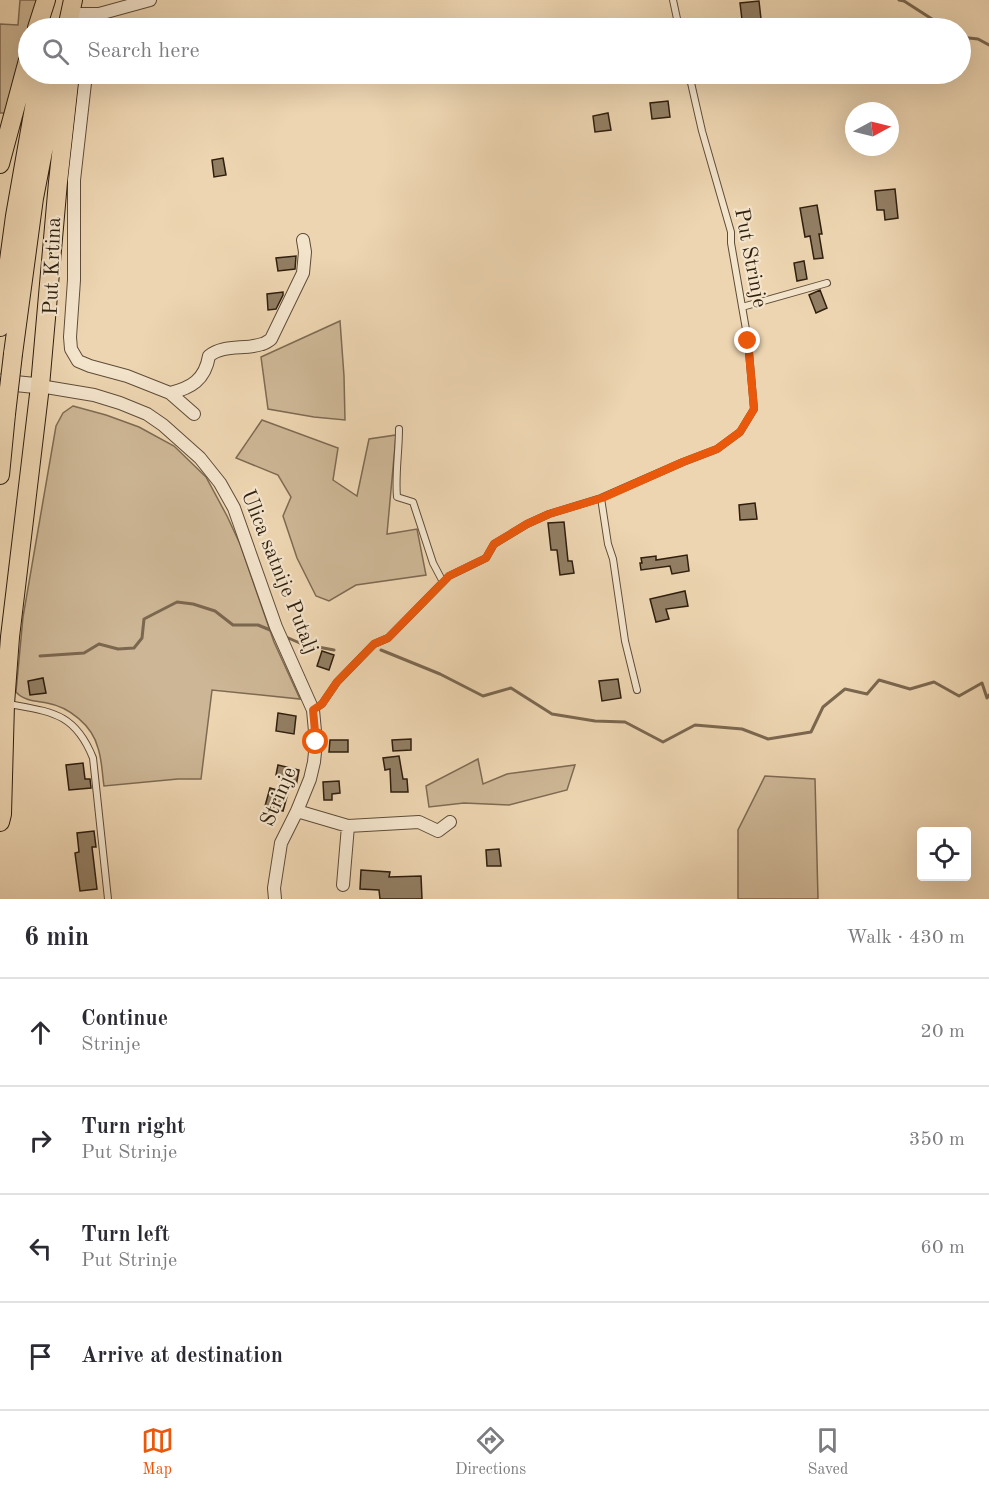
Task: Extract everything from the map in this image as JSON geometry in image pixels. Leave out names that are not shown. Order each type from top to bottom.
[{"type":"main road","points":[[40,18],[46,0]]},
{"type":"main road","points":[[52,18],[56,0]]},
{"type":"main road","points":[[0,164],[22,84]]},
{"type":"main road","points":[[0,327],[15,216],[38,84]]},
{"type":"main road","points":[[0,475],[13,354],[34,198],[56,84]]},
{"type":"main road","points":[[0,822],[5,704],[17,573],[40,386],[69,84]]},
{"type":"street","points":[[78,11],[99,14],[150,0]]},
{"type":"street","points":[[98,18],[99,14]]},
{"type":"street","name":"Put Krtina","points":[[85,84],[74,180],[71,349],[78,361],[128,376],[170,393],[194,414]]},
{"type":"street","points":[[170,393],[184,390],[193,384],[202,375],[209,356],[213,353],[263,344],[271,339],[303,273],[305,252],[303,240]]},
{"type":"street","name":"Ulica satnije Putalj","points":[[0,382],[94,395],[120,403],[147,414],[164,425],[200,458],[220,483],[234,508],[276,627],[313,710]]},
{"type":"street","name":"Strinje","points":[[275,899],[274,888],[281,843],[297,811],[314,762],[316,742],[313,710]]},
{"type":"street","points":[[297,811],[348,826],[419,822],[438,831],[450,822]]},
{"type":"street","points":[[343,885],[348,826]]},
{"type":"lane","points":[[673,0],[676,18]]},
{"type":"lane","name":"Put Strinje","points":[[313,710],[322,704],[337,682],[374,644],[388,638],[449,576],[486,558],[494,544],[549,514],[602,498],[717,449],[740,432],[754,409],[748,341],[731,232],[690,84]]},
{"type":"lane","points":[[742,307],[827,283]]},
{"type":"lane","points":[[399,429],[397,497],[413,502],[433,563],[443,582]]},
{"type":"lane","points":[[602,498],[609,544],[614,559],[625,641],[637,690]]},
{"type":"lane","points":[[5,704],[44,710],[59,716],[73,725],[87,744],[93,758],[108,899]]},
{"type":"shaded area","points":[[20,0],[39,0],[32,18],[19,18]]},
{"type":"shaded area","points":[[0,24],[18,25],[18,78],[9,113],[0,113]]},
{"type":"shaded area","points":[[340,321],[345,420],[268,409],[261,357]]},
{"type":"shaded area","points":[[73,406],[139,427],[174,446],[206,477],[240,544],[274,642],[300,699],[212,690],[201,779],[104,786],[98,748],[85,725],[63,708],[26,699],[16,692],[23,617],[56,426],[63,413]]},
{"type":"shaded area","points":[[262,420],[338,448],[333,480],[357,496],[369,439],[396,435],[387,534],[417,529],[426,575],[356,585],[329,601],[316,596],[297,558],[283,516],[291,497],[278,475],[236,458]]},
{"type":"shaded area","points":[[478,759],[483,784],[507,774],[575,765],[567,790],[509,805],[464,803],[429,807],[426,786]]},
{"type":"shaded area","points":[[765,776],[815,779],[818,899],[738,899],[738,830]]},
{"type":"building","points":[[759,1],[761,18],[742,18],[740,3]]},
{"type":"building","points":[[668,101],[670,117],[652,119],[650,103]]},
{"type":"building","points":[[608,113],[611,130],[595,132],[593,116]]},
{"type":"building","points":[[223,158],[226,175],[214,177],[212,160]]},
{"type":"building","points":[[895,189],[898,218],[885,220],[884,210],[877,210],[875,191]]},
{"type":"building","points":[[817,205],[823,258],[814,259],[810,236],[805,237],[800,208]]},
{"type":"building","points":[[296,256],[295,269],[278,271],[276,258]]},
{"type":"building","points":[[804,261],[807,279],[797,281],[794,263]]},
{"type":"building","points":[[820,290],[827,308],[816,313],[809,295]]},
{"type":"building","points":[[283,292],[276,309],[268,310],[267,294]]},
{"type":"building","points":[[755,503],[757,519],[740,520],[739,505]]},
{"type":"building","points":[[564,522],[568,561],[572,561],[574,573],[560,575],[557,550],[551,550],[548,523]]},
{"type":"building","points":[[687,555],[689,571],[672,574],[670,566],[641,570],[641,558],[656,556],[656,560]]},
{"type":"building","points":[[685,591],[688,606],[666,609],[669,619],[656,622],[650,599]]},
{"type":"building","points":[[322,651],[334,655],[329,670],[317,666]]},
{"type":"building","points":[[43,678],[46,693],[30,695],[28,681]]},
{"type":"building","points":[[618,679],[621,698],[602,701],[599,681]]},
{"type":"building","points":[[278,713],[296,716],[294,734],[276,731]]},
{"type":"building","points":[[411,739],[411,750],[393,751],[392,740]]},
{"type":"building","points":[[330,740],[348,740],[348,752],[329,752]]},
{"type":"building","points":[[399,756],[403,779],[407,779],[408,792],[391,792],[390,769],[385,770],[383,758]]},
{"type":"building","points":[[83,763],[85,779],[90,779],[91,788],[69,790],[66,765]]},
{"type":"building","points":[[278,765],[299,770],[296,786],[288,784],[290,778],[276,775]]},
{"type":"building","points":[[339,781],[340,793],[332,794],[332,800],[324,800],[323,782]]},
{"type":"building","points":[[270,788],[288,793],[283,811],[265,806]]},
{"type":"building","points":[[94,831],[96,847],[92,847],[97,889],[80,891],[75,853],[79,852],[77,833]]},
{"type":"building","points":[[499,849],[501,866],[487,866],[486,850]]},
{"type":"building","points":[[361,870],[390,872],[389,877],[421,876],[422,899],[380,899],[379,890],[360,889]]},
{"type":"waterway","points":[[899,0],[930,18]]},
{"type":"waterway","points":[[971,38],[989,45]]},
{"type":"waterway","points":[[40,656],[84,653],[99,644],[118,649],[134,648],[142,638],[144,619],[177,602],[215,611],[233,625],[258,625],[275,632]]},
{"type":"waterway","points":[[286,637],[302,644],[334,650]]},
{"type":"waterway","points":[[381,650],[440,674],[483,696],[511,688],[552,714],[595,721],[625,722],[663,742],[695,725],[742,729],[768,739],[811,732],[823,707],[845,689],[867,694],[879,680],[910,689],[934,682],[959,696],[982,683],[987,698],[989,695]]},
{"type":"route","points":[[316,742],[313,710],[322,704],[337,682],[374,644],[388,638],[449,576],[486,558],[494,544],[527,524],[549,514],[602,498],[717,449],[740,432],[754,409],[748,341]]}]
